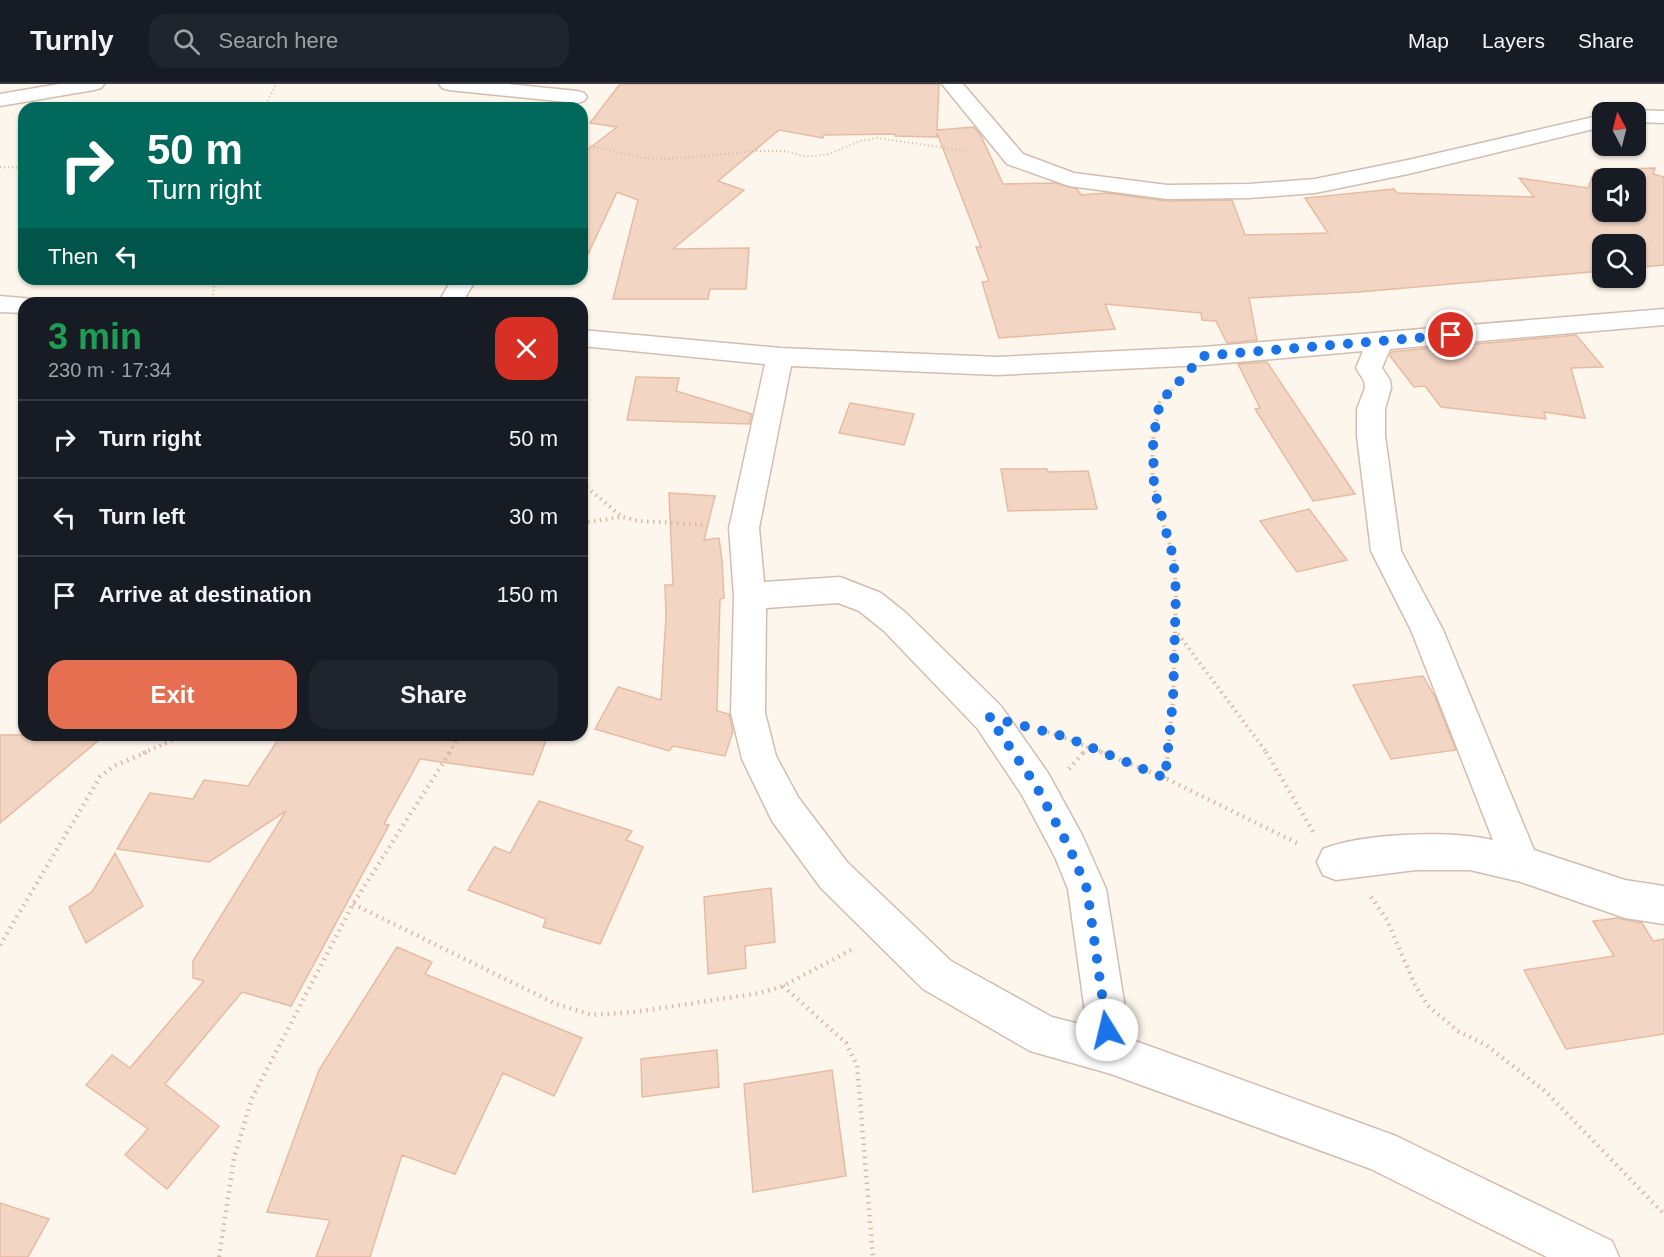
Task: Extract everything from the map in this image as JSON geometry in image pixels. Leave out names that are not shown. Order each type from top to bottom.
[{"type":"street","points":[[0,100],[94,84]]},
{"type":"street","points":[[449,84],[578,96]]},
{"type":"street","points":[[952,84],[1015,159],[1069,179],[1167,192],[1249,191],[1324,184],[1458,156],[1592,123]]},
{"type":"street","points":[[1646,116],[1664,117]]},
{"type":"street","points":[[0,304],[18,305]]},
{"type":"street","points":[[588,339],[780,357],[998,366],[1203,356],[1664,317]]},
{"type":"street","points":[[1380,341],[1369,368],[1377,380],[1378,388],[1371,409],[1371,436],[1386,551],[1428,630],[1521,864]]},
{"type":"street","points":[[780,357],[744,528],[750,596],[748,713],[759,759],[785,809],[834,875],[938,975],[1045,1036],[1111,1053],[1381,1151],[1596,1257]]},
{"type":"street","points":[[750,596],[840,590],[870,602],[895,622],[989,717],[1035,784],[1069,847],[1087,889],[1111,1053]]},
{"type":"street","points":[[1331,860],[1416,852],[1470,852],[1521,864],[1625,899],[1664,905]]},
{"type":"path","points":[[267,102],[276,84]]},
{"type":"path","points":[[588,145],[643,158],[669,159],[757,151],[784,151],[814,156],[860,141],[887,138],[1015,159]]},
{"type":"path","points":[[0,167],[18,168]]},
{"type":"path","points":[[1165,778],[1177,633],[1173,556],[1154,489],[1153,439],[1160,402],[1203,356]]},
{"type":"path","points":[[588,488],[622,517]]},
{"type":"path","points":[[588,522],[622,517],[640,521],[744,528]]},
{"type":"path","points":[[1177,633],[1274,762],[1331,860],[1374,901],[1387,920],[1414,983],[1428,1006],[1458,1031],[1486,1045],[1546,1092],[1664,1214]]},
{"type":"path","points":[[989,717],[1066,737],[1165,778],[1331,860]]},
{"type":"path","points":[[0,945],[100,777],[114,766],[170,741]]},
{"type":"path","points":[[219,1257],[234,1158],[252,1098],[352,904],[455,741]]},
{"type":"path","points":[[352,904],[556,1004],[592,1015],[635,1012],[760,993],[783,986],[890,928]]},
{"type":"path","points":[[783,986],[846,1043],[857,1065],[873,1257]]},
{"type":"building","points":[[620,84],[939,84],[937,130],[974,127],[981,136],[1003,184],[1055,183],[1077,189],[1081,195],[1107,193],[1167,201],[1232,200],[1245,235],[1328,233],[1305,198],[1394,189],[1397,193],[1534,197],[1519,178],[1588,188],[1592,178],[1592,222],[1646,222],[1646,168],[1655,168],[1653,174],[1664,177],[1664,265],[1646,267],[1646,234],[1592,234],[1592,272],[1359,292],[1249,298],[1257,340],[1227,343],[1216,321],[1202,320],[1201,313],[1105,304],[1115,329],[999,338],[982,282],[989,281],[976,247],[981,247],[937,133],[937,137],[895,136],[895,134],[824,135],[823,138],[779,130],[718,181],[744,190],[673,249],[749,248],[746,289],[710,289],[708,299],[613,299],[638,200],[617,192],[588,254],[588,149],[617,127],[590,123]]},
{"type":"building","points":[[1576,335],[1603,367],[1571,368],[1585,418],[1544,412],[1546,419],[1441,407],[1425,386],[1414,387],[1390,356],[1391,352]]},
{"type":"building","points":[[1267,362],[1355,494],[1313,501],[1255,409],[1260,408],[1238,364]]},
{"type":"building","points":[[636,377],[679,378],[676,391],[752,414],[749,424],[627,420]]},
{"type":"building","points":[[850,403],[914,414],[904,445],[839,433]]},
{"type":"building","points":[[1001,469],[1047,469],[1048,472],[1088,471],[1097,509],[1008,511]]},
{"type":"building","points":[[669,493],[715,496],[704,540],[719,538],[722,561],[724,598],[720,599],[717,711],[729,714],[733,731],[725,756],[673,746],[669,751],[595,729],[618,687],[661,700],[666,616],[665,585],[673,585]]},
{"type":"building","points":[[1309,509],[1347,560],[1297,572],[1260,521]]},
{"type":"building","points":[[1423,676],[1435,697],[1456,750],[1391,759],[1353,685]]},
{"type":"building","points":[[0,735],[18,735],[18,741],[98,741],[0,823]]},
{"type":"building","points":[[277,741],[546,741],[533,775],[420,759],[384,824],[389,825],[291,1006],[242,992],[165,1084],[219,1126],[167,1189],[125,1155],[148,1129],[86,1085],[112,1055],[130,1068],[204,981],[193,978],[193,961],[286,811],[209,862],[117,849],[150,793],[193,799],[204,780],[248,786]]},
{"type":"building","points":[[539,801],[632,831],[626,840],[643,847],[600,944],[543,927],[546,919],[468,890],[494,847],[510,853]]},
{"type":"building","points":[[115,853],[143,906],[86,943],[69,907],[92,892]]},
{"type":"building","points":[[771,888],[775,942],[745,946],[746,968],[708,974],[704,897]]},
{"type":"building","points":[[1617,918],[1642,923],[1653,941],[1664,939],[1664,1034],[1566,1049],[1524,970],[1614,956],[1593,921]]},
{"type":"building","points":[[397,947],[432,962],[425,974],[582,1038],[554,1096],[503,1073],[455,1174],[402,1155],[370,1257],[316,1257],[330,1220],[267,1212],[319,1070]]},
{"type":"building","points":[[717,1050],[719,1087],[642,1097],[641,1059]]},
{"type":"building","points":[[832,1070],[846,1176],[753,1192],[744,1084]]},
{"type":"building","points":[[0,1203],[49,1219],[28,1257],[0,1257]]},
{"type":"route","points":[[1107,1030],[1087,889],[1069,847],[1035,784],[989,717],[1066,737],[1165,778],[1177,633],[1173,556],[1167,530],[1158,507],[1152,469],[1153,439],[1160,402],[1203,356],[1451,335]]}]
